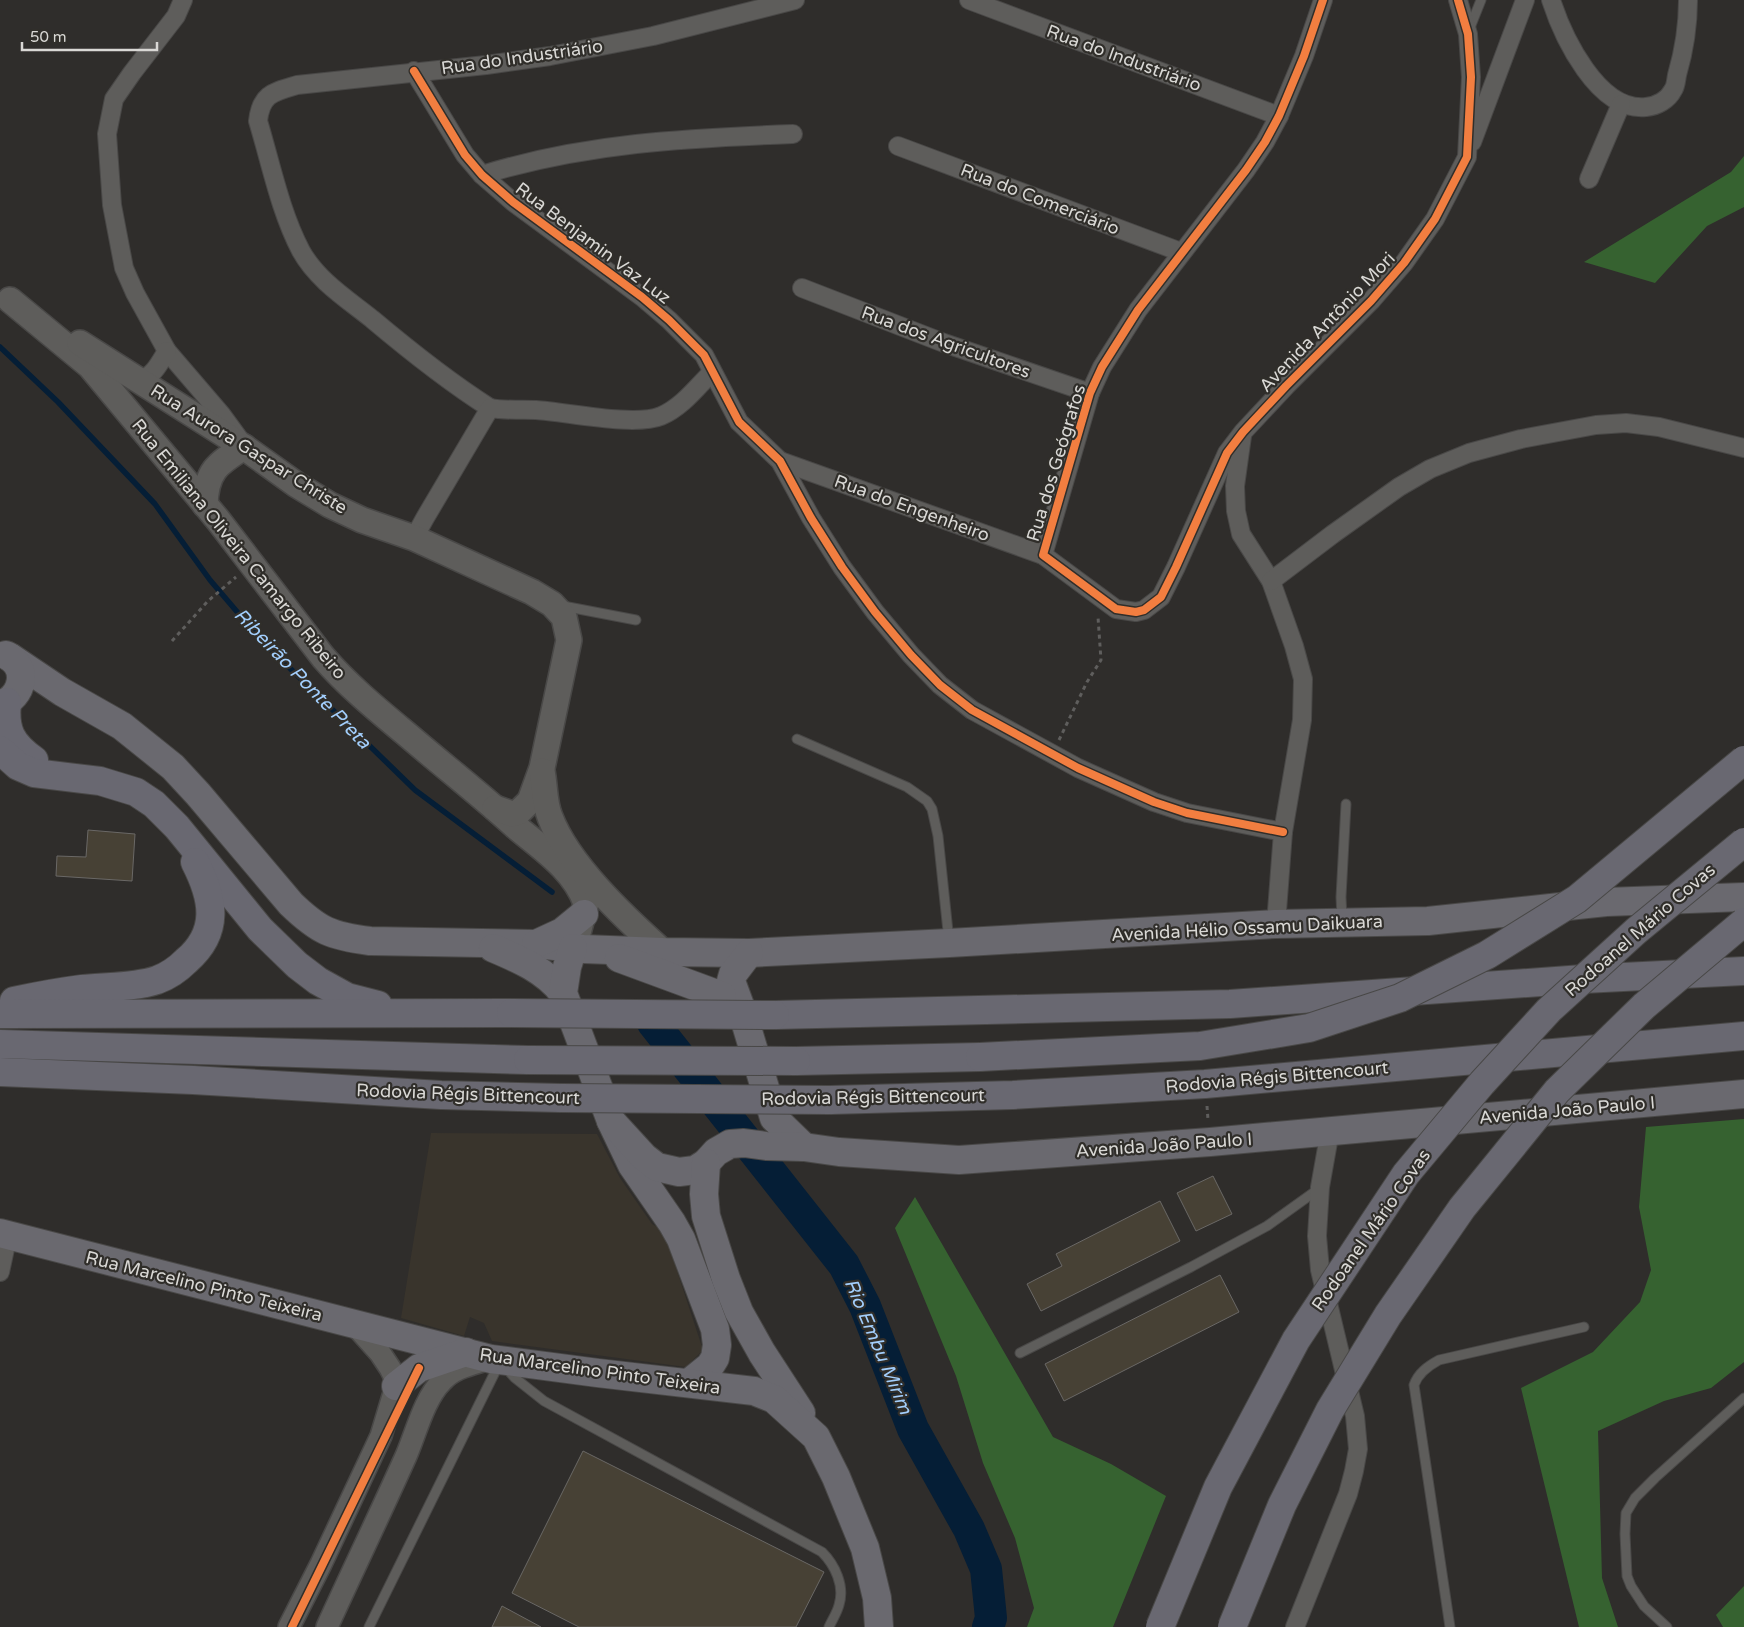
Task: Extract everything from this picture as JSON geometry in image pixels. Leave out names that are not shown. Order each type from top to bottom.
[{"type":"highway","points":[[8,700],[7,727],[12,739],[33,759],[66,777]]},
{"type":"highway","points":[[0,750],[18,766],[34,773],[100,781],[136,792],[154,804],[177,828],[260,929],[298,966],[318,981],[347,996],[403,1013]]},
{"type":"highway","points":[[0,1044],[528,1060],[796,1062],[980,1058],[1200,1046],[1309,1028],[1400,998],[1487,955],[1577,899],[1744,760]]},
{"type":"highway","points":[[0,1003],[82,989],[128,986],[158,980],[177,969],[195,954],[206,938],[211,921],[210,902],[198,868],[177,828]]},
{"type":"highway","name":"Rodoanel Mário Covas","points":[[1160,1627],[1218,1487],[1296,1340],[1406,1174],[1482,1083],[1549,1010],[1636,931],[1744,842]]},
{"type":"highway","points":[[1232,1627],[1282,1505],[1330,1410],[1388,1315],[1462,1208],[1557,1091],[1644,1006],[1744,922]]},
{"type":"highway","points":[[0,1014],[511,1013],[775,1015],[1230,1004],[1574,980],[1744,971]]},
{"type":"highway","name":"Rodovia Régis Bittencourt","points":[[0,1072],[193,1080],[441,1095],[830,1100],[1013,1095],[1206,1084],[1744,1036]]},
{"type":"main road","name":"Rua Aurora Gaspar Christe","points":[[5,296],[140,380],[330,505],[362,520],[414,538],[532,592],[552,604]]},
{"type":"main road","name":"Rua Emiliana Oliveira Camargo Ribeiro","points":[[5,296],[90,366],[206,505],[318,651],[342,678],[379,712],[495,808],[564,868],[576,881],[586,903],[578,948],[567,968],[563,993],[611,1121],[632,1165],[663,1209],[681,1239],[715,1329],[717,1345],[715,1358],[710,1366],[689,1383]]},
{"type":"main road","points":[[206,505],[206,487],[217,466],[225,458],[244,447]]},
{"type":"main road","points":[[495,808],[512,814],[519,812],[530,801],[542,768],[570,640],[564,617],[552,604]]},
{"type":"main road","points":[[3,654],[20,670],[20,687],[8,700]]},
{"type":"main road","name":"Avenida Hélio Ossamu Daikuara","points":[[3,654],[62,692],[122,726],[173,767],[291,904],[308,920],[324,931],[344,938],[370,941],[536,944],[664,952],[749,953],[949,944],[1276,924],[1428,921],[1606,902],[1744,897]]},
{"type":"main road","points":[[8,700],[62,692]]},
{"type":"main road","points":[[542,768],[549,815],[560,840],[578,866],[646,936],[664,952],[732,1003]]},
{"type":"main road","points":[[536,944],[562,932],[584,914]]},
{"type":"main road","name":"Avenida Hélio Ossamu Daikuara","points":[[480,943],[519,959],[544,973],[555,982],[563,993]]},
{"type":"main road","points":[[578,948],[626,960],[732,1003]]},
{"type":"main road","points":[[749,953],[731,978],[732,1003],[774,1118],[804,1147]]},
{"type":"main road","name":"Avenida João Paulo I","points":[[611,1121],[644,1157],[657,1167],[679,1172],[695,1170],[706,1164],[716,1152],[730,1144],[744,1143],[804,1147],[848,1153],[959,1160],[1141,1148],[1744,1094]]},
{"type":"main road","points":[[762,1145],[774,1118]]},
{"type":"main road","points":[[706,1164],[704,1194],[706,1216],[739,1312],[762,1353],[816,1438]]},
{"type":"main road","name":"Rua Marcelino Pinto Teixeira","points":[[4,1234],[486,1357],[598,1374],[754,1391],[774,1399],[816,1438],[836,1477],[865,1548],[877,1598],[879,1627]]},
{"type":"main road","points":[[396,1386],[419,1368],[486,1357]]},
{"type":"street","points":[[183,0],[176,16],[114,99],[107,134],[112,205],[124,268],[167,351],[221,414],[244,447]]},
{"type":"street","name":"Rua do Industriário","points":[[490,408],[468,394],[392,336],[330,285],[313,268],[302,252],[286,216],[258,121],[260,108],[266,98],[281,90],[297,85],[414,71],[486,65],[550,56],[653,36],[795,0]]},
{"type":"street","name":"Rua do Industriário","points":[[969,0],[1279,116]]},
{"type":"street","name":"Rua dos Geógrafos","points":[[1243,432],[1228,453],[1161,597],[1152,606],[1136,612],[1116,609],[1043,555],[1090,393],[1102,366],[1138,310],[1246,170],[1265,142],[1279,116],[1304,56],[1323,0]]},
{"type":"street","name":"Avenida Antônio Mori","points":[[1243,432],[1371,301],[1404,264],[1434,219],[1467,157],[1471,77],[1468,34],[1458,0]]},
{"type":"street","points":[[1467,157],[1525,0]]},
{"type":"street","points":[[1551,0],[1569,45],[1585,71],[1621,104],[1639,108],[1653,106],[1664,101],[1674,90],[1682,56],[1688,17],[1688,0]]},
{"type":"street","name":"Rua Benjamin Vaz Luz","points":[[414,71],[465,155],[482,175],[513,202],[642,297],[669,320],[704,355],[739,422],[780,461],[811,518],[842,567],[875,612],[940,686],[972,710],[1078,768],[1154,802],[1187,813],[1283,832]]},
{"type":"street","points":[[1589,180],[1621,104]]},
{"type":"street","points":[[482,175],[524,162],[573,152],[643,142],[794,134]]},
{"type":"street","name":"Rua do Comerciário","points":[[898,146],[1181,252]]},
{"type":"street","name":"Rua dos Agricultores","points":[[802,288],[944,343],[1090,393]]},
{"type":"street","points":[[140,380],[154,372],[167,351]]},
{"type":"street","points":[[414,538],[490,408],[502,411],[536,410],[640,420],[659,417],[681,403],[712,372]]},
{"type":"street","points":[[1271,581],[1399,487],[1430,469],[1470,453],[1521,439],[1596,425],[1626,423],[1659,427],[1744,448]]},
{"type":"street","points":[[1243,432],[1235,486],[1241,534],[1271,581],[1294,646],[1303,679],[1302,720],[1283,832],[1276,924]]},
{"type":"street","name":"Rua do Engenheiro","points":[[780,461],[1043,555]]},
{"type":"street","points":[[1295,1627],[1348,1494],[1358,1449],[1355,1416],[1320,1270],[1318,1236],[1320,1188],[1330,1131]]},
{"type":"street","points":[[0,1272],[4,1234]]},
{"type":"street","points":[[291,1624],[381,1436],[396,1386],[394,1376],[380,1353],[354,1324]]},
{"type":"street","points":[[327,1627],[406,1456],[431,1395],[440,1382],[450,1373],[486,1357]]},
{"type":"lane","points":[[1468,34],[1481,0]]},
{"type":"lane","points":[[552,604],[636,620]]},
{"type":"lane","points":[[797,738],[907,787],[927,801],[932,809],[938,836],[949,944]]},
{"type":"lane","points":[[1342,923],[1341,897],[1346,804]]},
{"type":"lane","points":[[1020,1352],[1191,1267],[1267,1226],[1320,1188]]},
{"type":"lane","points":[[1450,1627],[1414,1385],[1416,1379],[1429,1366],[1439,1360],[1584,1327]]},
{"type":"lane","points":[[369,1627],[486,1357],[544,1401],[822,1552],[831,1561],[837,1574],[841,1592],[839,1605],[829,1627]]},
{"type":"lane","points":[[1667,1627],[1644,1606],[1627,1576],[1626,1513],[1636,1498],[1655,1478],[1744,1398]]},
{"type":"path","points":[[172,640],[208,601],[232,580]]},
{"type":"path","points":[[1053,754],[1087,682],[1101,660],[1098,596]]},
{"type":"shaded area","points":[[431,1133],[597,1134],[620,1178],[652,1224],[664,1231],[703,1350],[686,1367],[492,1341],[484,1323],[470,1317],[464,1336],[401,1318]]},
{"type":"green space","points":[[1744,156],[1744,207],[1707,226],[1655,283],[1584,262],[1731,172]]},
{"type":"green space","points":[[1744,1119],[1744,1362],[1711,1388],[1664,1401],[1598,1431],[1602,1578],[1618,1627],[1579,1627],[1521,1388],[1593,1352],[1640,1302],[1651,1270],[1639,1207],[1646,1127]]},
{"type":"green space","points":[[915,1197],[1053,1437],[1111,1464],[1166,1496],[1113,1627],[1027,1627],[1034,1608],[1015,1538],[983,1463],[956,1376],[895,1228]]},
{"type":"green space","points":[[1744,1586],[1744,1627],[1723,1627],[1716,1615]]},
{"type":"building","points":[[88,830],[135,834],[132,881],[56,876],[57,856],[86,857]]},
{"type":"building","points":[[1213,1176],[1232,1214],[1196,1231],[1177,1193]]},
{"type":"building","points":[[1160,1201],[1180,1241],[1041,1311],[1027,1284],[1062,1266],[1056,1254]]},
{"type":"building","points":[[1220,1275],[1239,1312],[1064,1401],[1045,1364]]},
{"type":"building","points":[[583,1451],[824,1572],[796,1627],[579,1627],[512,1593]]},
{"type":"building","points":[[502,1606],[541,1627],[492,1627]]},
{"type":"waterway","name":"Ribeirão Ponte Preta","points":[[0,347],[58,402],[155,504],[210,580],[262,641],[415,790],[552,892]]},
{"type":"waterway","name":"Rio Embu Mirim","points":[[653,1023],[844,1265],[865,1306],[913,1429],[969,1529],[986,1569],[991,1618],[988,1627]]},
{"type":"cycle path","points":[[1323,0],[1304,56],[1279,116],[1265,142],[1246,170],[1138,310],[1102,367],[1090,393],[1043,555],[1116,609],[1136,612],[1144,610],[1161,597],[1227,453],[1243,432],[1286,386],[1371,301],[1404,263],[1435,219],[1467,157],[1471,77],[1468,34],[1458,0]]},
{"type":"cycle path","points":[[414,71],[465,155],[482,175],[513,202],[642,297],[669,320],[704,355],[739,422],[780,461],[811,518],[842,567],[875,612],[911,655],[940,685],[972,710],[1078,768],[1154,802],[1187,813],[1283,832]]},
{"type":"cycle path","points":[[292,1627],[419,1368]]}]
